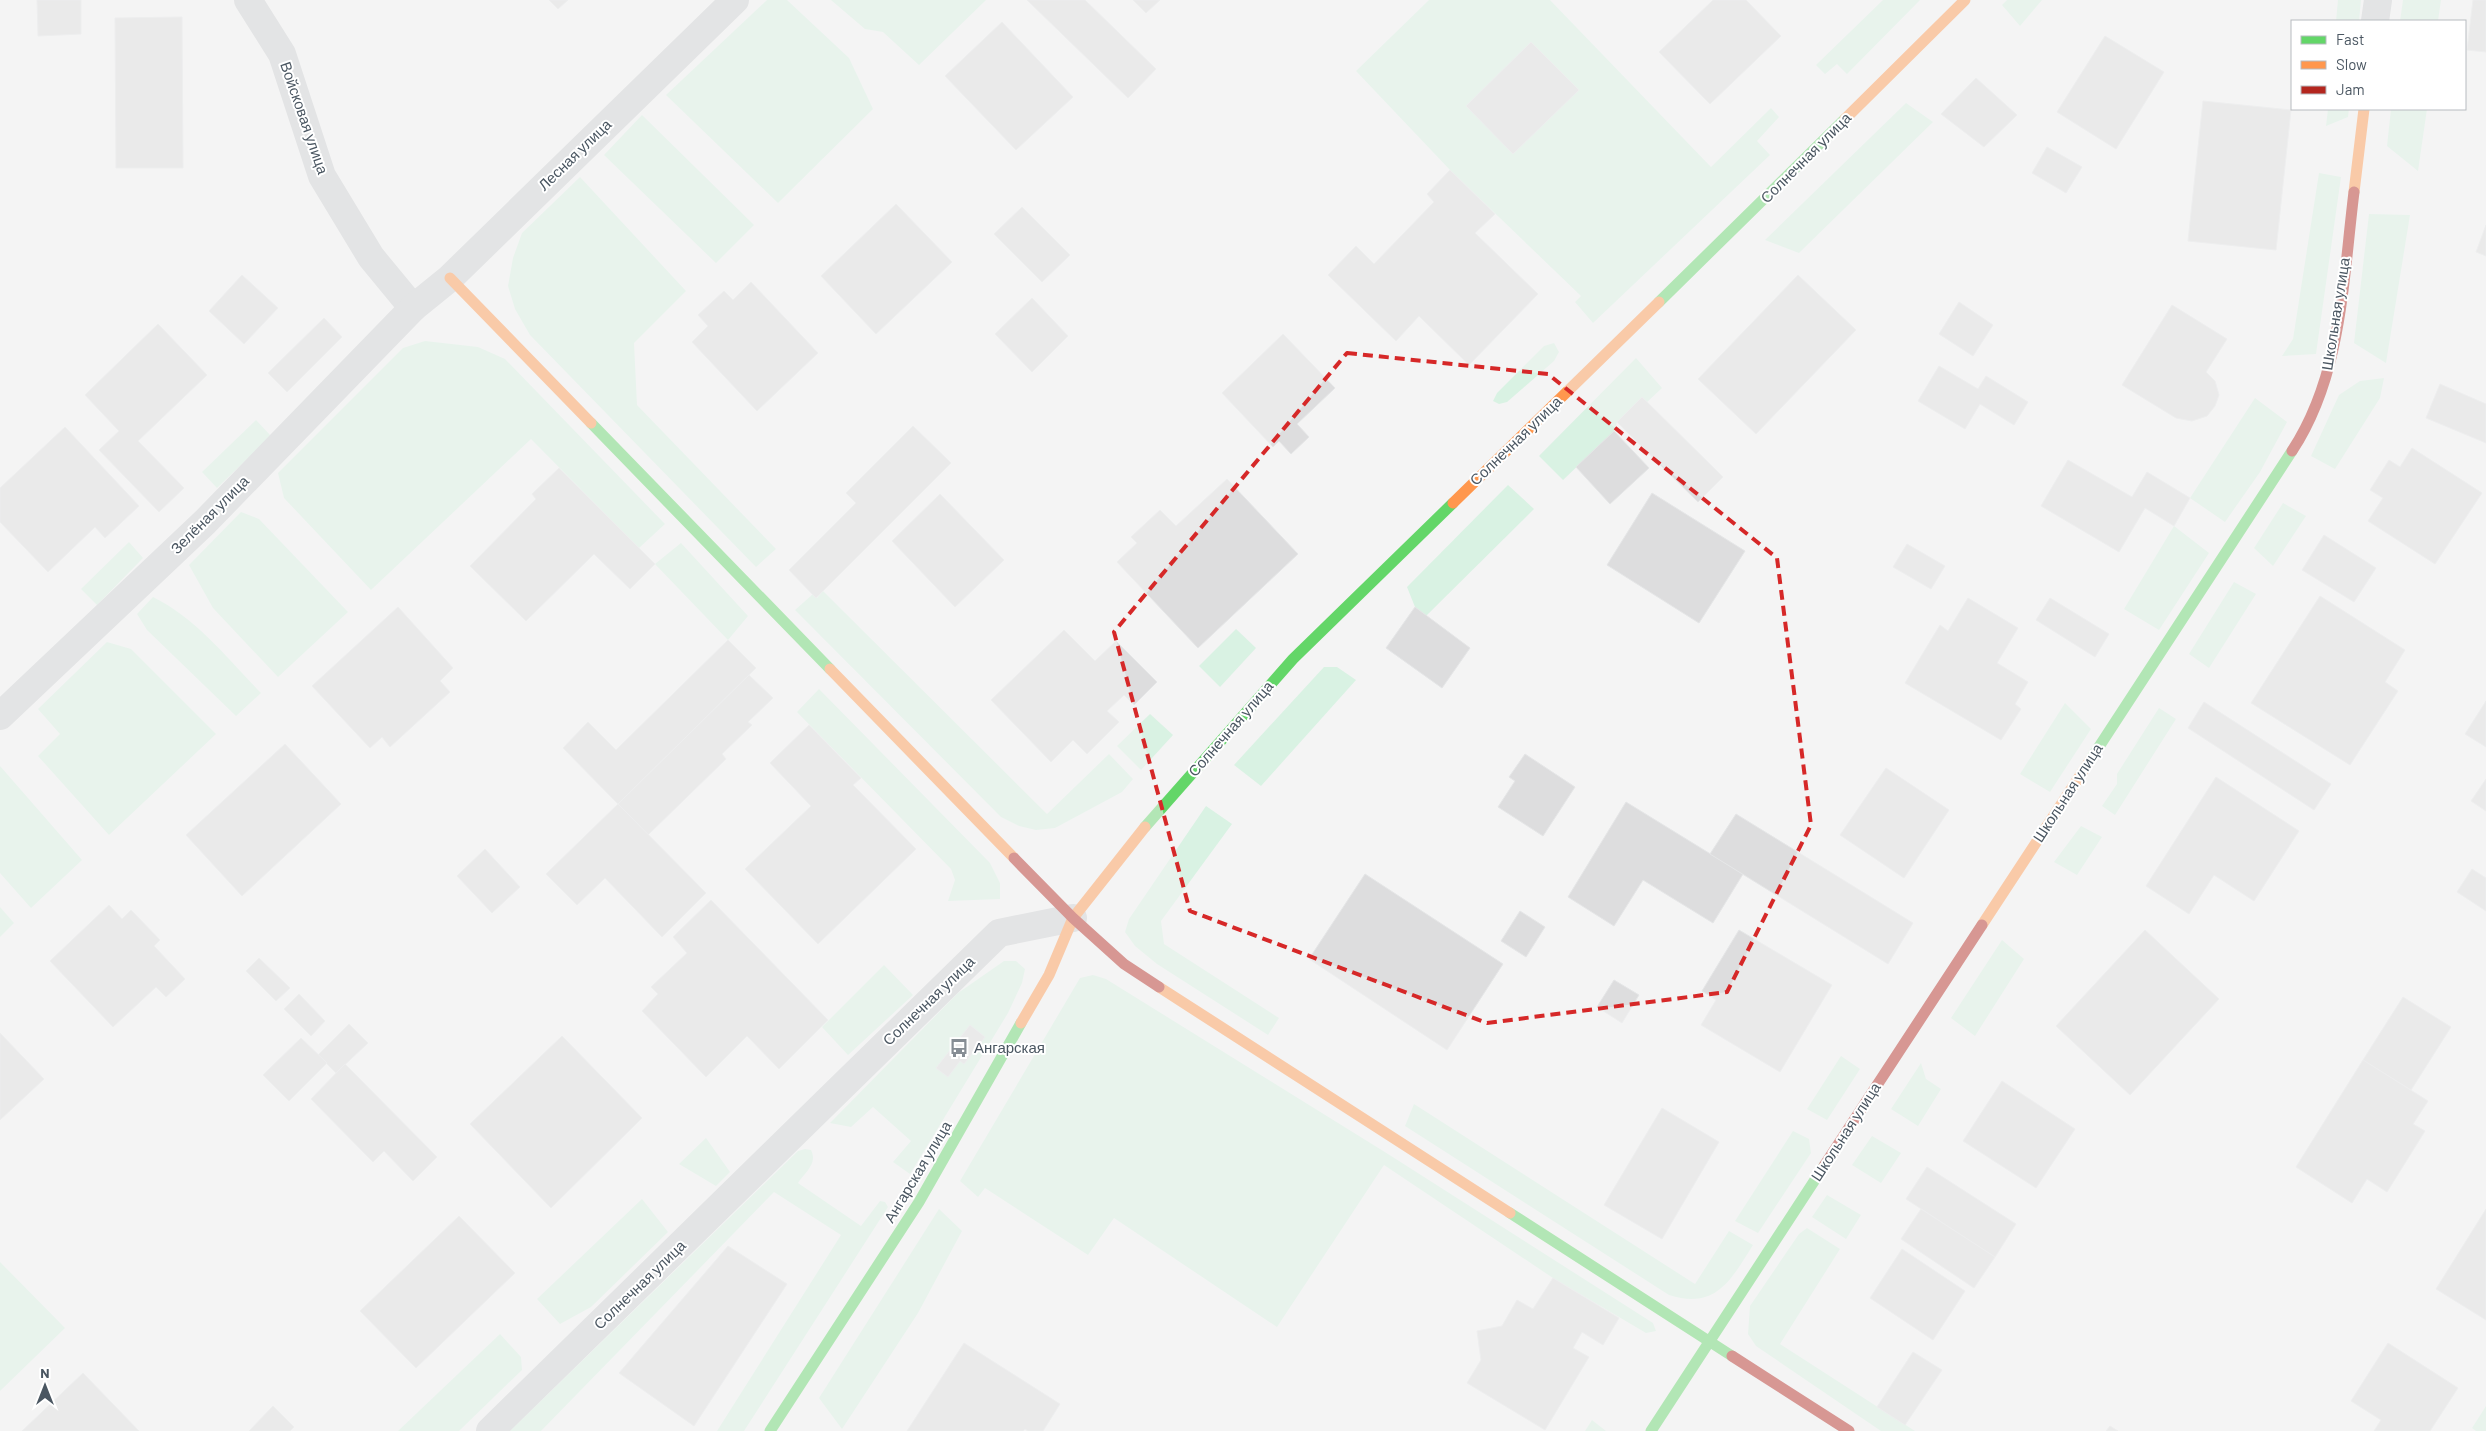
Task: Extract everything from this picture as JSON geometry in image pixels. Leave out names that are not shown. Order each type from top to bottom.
[{"type":"street","name":"Войсковая улица","points":[[248,0],[282,54],[322,176],[371,257],[414,308]]},
{"type":"street","name":"Лесная улица","points":[[414,308],[450,278],[735,0]]},
{"type":"street","name":"Солнечная улица","points":[[490,1431],[999,933],[1074,918],[1129,845],[1293,659],[1768,196],[1965,0]]},
{"type":"street","points":[[2375,20],[2378,0]]},
{"type":"street","name":"Школьная улица","points":[[1651,1431],[1709,1339],[2301,438],[2324,388],[2336,338],[2364,110]]},
{"type":"street","points":[[450,278],[1074,918],[1124,964],[1709,1339],[1849,1431]]},
{"type":"street","name":"Зелёная улица","points":[[0,716],[204,522],[414,308]]},
{"type":"street","name":"Ангарская улица","points":[[770,1431],[919,1202],[1049,975],[1074,918]]},
{"type":"highlighted area","points":[[1347,353],[1548,374],[1777,558],[1811,825],[1727,992],[1487,1023],[1190,911],[1114,632]]},
{"type":"green space","points":[[767,0],[787,0],[849,58],[873,109],[778,203],[666,95]]},
{"type":"green space","points":[[831,0],[986,0],[919,65],[883,32],[865,29]]},
{"type":"green space","points":[[1429,0],[1550,0],[1711,167],[1771,108],[1779,117],[1757,141],[1770,155],[1593,323],[1575,302],[1581,296],[1450,170],[1356,71]]},
{"type":"green space","points":[[1883,0],[1920,0],[1847,74],[1837,64],[1825,74],[1816,65]]},
{"type":"green space","points":[[2007,0],[2042,0],[2020,26],[2002,5]]},
{"type":"green space","points":[[2338,0],[2361,0],[2359,20],[2336,20]]},
{"type":"green space","points":[[2403,0],[2441,0],[2438,20],[2400,20]]},
{"type":"green space","points":[[1906,103],[1933,122],[1799,253],[1765,240]]},
{"type":"green space","points":[[2328,110],[2349,110],[2348,117],[2326,126]]},
{"type":"green space","points":[[2391,110],[2427,110],[2418,171],[2387,146]]},
{"type":"green space","points":[[642,115],[754,225],[716,263],[604,155]]},
{"type":"green space","points":[[2319,173],[2341,177],[2316,354],[2282,356],[2293,339]]},
{"type":"green space","points":[[580,177],[686,291],[634,343],[637,405],[776,549],[756,567],[530,335],[515,309],[508,286],[513,258],[522,233]]},
{"type":"green space","points":[[2369,214],[2410,215],[2386,363],[2354,343]]},
{"type":"green space","points":[[425,341],[478,347],[505,359],[665,524],[639,548],[531,439],[371,590],[284,498],[278,473],[403,348]]},
{"type":"green space","points":[[1554,343],[1559,352],[1554,361],[1507,402],[1499,404],[1493,401],[1497,393],[1544,346]]},
{"type":"green space","points":[[1636,358],[1662,388],[1647,402],[1642,397],[1617,422],[1614,431],[1563,480],[1539,456]]},
{"type":"green space","points":[[2384,378],[2380,398],[2335,469],[2311,456],[2339,395],[2360,381]]},
{"type":"green space","points":[[2255,398],[2287,422],[2260,472],[2225,522],[2190,498]]},
{"type":"green space","points":[[256,420],[271,436],[217,488],[202,472]]},
{"type":"green space","points":[[1508,485],[1534,509],[1426,616],[1415,607],[1407,587]]},
{"type":"green space","points":[[2283,503],[2306,516],[2273,566],[2254,548]]},
{"type":"green space","points":[[241,512],[259,519],[348,612],[278,677],[213,608],[189,565]]},
{"type":"green space","points":[[2174,526],[2209,553],[2159,630],[2124,609]]},
{"type":"green space","points":[[129,542],[143,558],[97,605],[81,589]]},
{"type":"green space","points":[[681,543],[748,616],[728,640],[655,564]]},
{"type":"green space","points":[[2234,582],[2256,594],[2209,668],[2189,654]]},
{"type":"green space","points":[[823,591],[1047,814],[1109,754],[1133,779],[1122,792],[1055,828],[1036,830],[1019,826],[1001,817],[795,610],[813,594],[817,598]]},
{"type":"green space","points":[[153,597],[183,616],[211,640],[261,693],[236,716],[147,630],[137,614]]},
{"type":"green space","points":[[1236,629],[1256,648],[1220,687],[1199,666]]},
{"type":"green space","points":[[107,642],[131,649],[216,734],[109,835],[38,756],[60,734],[38,709]]},
{"type":"green space","points":[[1324,667],[1337,667],[1356,680],[1261,786],[1234,765]]},
{"type":"green space","points":[[819,689],[990,863],[1000,883],[1000,899],[948,901],[955,880],[951,869],[797,712]]},
{"type":"green space","points":[[2065,703],[2091,729],[2050,792],[2020,774]]},
{"type":"green space","points":[[2159,708],[2176,719],[2115,815],[2102,806],[2117,784],[2117,774]]},
{"type":"green space","points":[[1150,714],[1173,735],[1141,770],[1117,746]]},
{"type":"green space","points":[[0,766],[82,860],[31,908],[0,873]]},
{"type":"green space","points":[[1206,806],[1232,824],[1161,921],[1164,944],[1279,1018],[1268,1035],[1157,964],[1135,946],[1125,932],[1129,919]]},
{"type":"green space","points":[[2081,826],[2102,837],[2077,875],[2054,862]]},
{"type":"green space","points":[[0,907],[14,923],[0,937]]},
{"type":"green space","points":[[2002,940],[2024,959],[1975,1036],[1951,1018]]},
{"type":"green space","points":[[1004,961],[1016,961],[1025,969],[1022,983],[1008,1013],[910,1174],[893,1162],[911,1141],[873,1107],[851,1127],[830,1123],[958,993]]},
{"type":"green space","points":[[884,965],[913,995],[848,1055],[822,1027]]},
{"type":"green space","points":[[1093,975],[1106,979],[1388,1154],[1653,1323],[1656,1331],[1646,1333],[1553,1278],[1384,1165],[1277,1327],[1114,1218],[1088,1255],[985,1188],[978,1197],[960,1181],[1080,978]]},
{"type":"green space","points":[[1841,1056],[1860,1069],[1827,1120],[1807,1109]]},
{"type":"green space","points":[[1921,1063],[1926,1079],[1941,1089],[1918,1126],[1891,1109]]},
{"type":"green space","points":[[1414,1104],[1695,1284],[1729,1231],[1753,1245],[1729,1280],[1710,1295],[1685,1299],[1669,1295],[1405,1126]]},
{"type":"green space","points":[[1793,1131],[1809,1139],[1811,1153],[1758,1233],[1735,1221]]},
{"type":"green space","points":[[1872,1136],[1901,1153],[1881,1183],[1852,1165]]},
{"type":"green space","points":[[706,1138],[730,1172],[716,1186],[679,1164]]},
{"type":"green space","points":[[811,1150],[813,1160],[810,1168],[798,1183],[861,1226],[880,1201],[885,1202],[888,1207],[744,1431],[717,1431],[841,1235],[774,1192],[541,1431],[510,1431],[798,1151]]},
{"type":"green space","points":[[1827,1195],[1861,1215],[1846,1239],[1812,1217]]},
{"type":"green space","points":[[642,1199],[668,1232],[591,1307],[560,1324],[537,1299]]},
{"type":"green space","points":[[939,1209],[962,1231],[918,1313],[842,1429],[819,1398]]},
{"type":"green space","points":[[1807,1228],[1840,1249],[1780,1344],[1915,1431],[1881,1431],[1756,1346],[1748,1334],[1750,1306],[1799,1234]]},
{"type":"green space","points":[[0,1262],[65,1328],[0,1391]]},
{"type":"green space","points":[[500,1334],[521,1357],[522,1370],[459,1431],[398,1431]]},
{"type":"green space","points":[[2486,1406],[2486,1431],[2476,1431],[2472,1428]]},
{"type":"green space","points":[[1592,1420],[1606,1431],[1585,1431]]},
{"type":"building","points":[[37,0],[81,0],[81,34],[38,36]]},
{"type":"building","points":[[549,0],[568,0],[558,9]]},
{"type":"building","points":[[1027,0],[1085,0],[1156,69],[1128,98]]},
{"type":"building","points":[[1133,0],[1160,0],[1146,13]]},
{"type":"building","points":[[1713,0],[1746,0],[1781,36],[1710,104],[1659,52]]},
{"type":"building","points":[[2473,0],[2486,0],[2486,52],[2467,50]]},
{"type":"building","points":[[182,17],[183,168],[116,168],[115,18]]},
{"type":"building","points":[[1002,22],[1073,97],[1016,150],[945,76]]},
{"type":"building","points":[[2105,36],[2164,72],[2116,149],[2057,112]]},
{"type":"building","points":[[1531,42],[1579,90],[1513,154],[1466,106]]},
{"type":"building","points":[[1976,78],[2017,115],[1984,147],[1941,114]]},
{"type":"building","points":[[2203,101],[2291,110],[2276,250],[2188,241]]},
{"type":"building","points":[[2047,147],[2082,167],[2066,193],[2032,173]]},
{"type":"building","points":[[1450,170],[1495,214],[1475,233],[1538,294],[1469,365],[1419,316],[1396,341],[1328,275],[1356,246],[1374,264],[1434,202],[1427,194]]},
{"type":"building","points":[[896,204],[952,262],[876,334],[821,276]]},
{"type":"building","points":[[1022,207],[1070,255],[1042,282],[994,234]]},
{"type":"building","points":[[2486,225],[2486,256],[2476,252]]},
{"type":"building","points":[[242,275],[278,308],[244,344],[209,311]]},
{"type":"building","points":[[1798,275],[1856,330],[1756,434],[1698,379]]},
{"type":"building","points":[[751,282],[818,353],[757,411],[692,342],[708,326],[698,315],[724,291],[733,300]]},
{"type":"building","points":[[1032,298],[1068,336],[1032,372],[995,334]]},
{"type":"building","points":[[1959,302],[1993,325],[1973,356],[1939,334]]},
{"type":"building","points":[[2172,305],[2227,339],[2206,372],[2215,381],[2219,395],[2215,406],[2207,416],[2192,421],[2176,418],[2122,385]]},
{"type":"building","points":[[324,318],[342,337],[287,392],[268,373]]},
{"type":"building","points":[[158,324],[207,375],[138,441],[184,488],[159,512],[99,450],[119,431],[85,395]]},
{"type":"building","points":[[1283,334],[1335,388],[1297,424],[1309,437],[1291,454],[1279,441],[1273,447],[1222,393]]},
{"type":"building","points":[[1939,366],[1978,389],[1986,376],[2028,402],[2014,425],[1980,404],[1965,429],[1918,401]]},
{"type":"building","points":[[2440,384],[2486,404],[2486,443],[2426,418]]},
{"type":"building","points":[[1642,397],[1723,477],[1698,502],[1617,422]]},
{"type":"building","points":[[913,426],[951,463],[816,598],[789,570],[856,503],[846,493]]},
{"type":"building","points":[[65,427],[139,506],[105,538],[95,527],[48,572],[0,522],[0,488]]},
{"type":"building","points":[[1614,431],[1649,468],[1610,504],[1576,467]]},
{"type":"building","points":[[2412,448],[2482,493],[2435,564],[2368,521],[2383,498],[2370,490],[2389,460],[2400,467]]},
{"type":"building","points":[[2068,460],[2132,497],[2147,472],[2190,498],[2174,526],[2145,508],[2119,552],[2041,506]]},
{"type":"building","points":[[559,468],[655,564],[630,589],[594,554],[526,621],[470,566],[536,499],[532,494]]},
{"type":"building","points":[[1227,479],[1298,554],[1198,648],[1117,562],[1137,543],[1131,537],[1160,510],[1176,526]]},
{"type":"building","points":[[1652,493],[1745,551],[1699,623],[1607,565]]},
{"type":"building","points":[[940,494],[1004,560],[955,607],[892,541]]},
{"type":"building","points":[[2324,535],[2376,568],[2354,602],[2302,570]]},
{"type":"building","points":[[1907,544],[1945,566],[1931,589],[1893,567]]},
{"type":"building","points":[[2320,596],[2405,650],[2385,682],[2398,691],[2350,765],[2251,703]]},
{"type":"building","points":[[1968,598],[2018,628],[1997,663],[2028,682],[2015,704],[2021,709],[2001,740],[1905,683],[1940,625],[1948,631]]},
{"type":"building","points":[[2050,598],[2109,634],[2095,657],[2036,620]]},
{"type":"building","points":[[398,607],[453,668],[440,681],[450,692],[390,747],[382,737],[370,748],[312,686]]},
{"type":"building","points":[[1415,607],[1470,648],[1442,688],[1386,648]]},
{"type":"building","points":[[1064,630],[1095,661],[1116,641],[1157,682],[1134,705],[1124,695],[1107,711],[1119,722],[1087,754],[1073,740],[1051,762],[991,700]]},
{"type":"building","points":[[728,640],[756,668],[618,804],[563,748],[588,722],[616,750]]},
{"type":"building","points":[[749,675],[773,698],[748,722],[752,725],[722,754],[726,759],[648,835],[618,804]]},
{"type":"building","points":[[2486,701],[2486,747],[2465,734]]},
{"type":"building","points":[[2204,702],[2331,784],[2314,810],[2188,728]]},
{"type":"building","points":[[809,725],[861,778],[853,785],[916,849],[818,944],[745,869],[811,806],[770,763]]},
{"type":"building","points":[[285,744],[341,804],[242,896],[186,835]]},
{"type":"building","points":[[1525,754],[1575,787],[1543,836],[1498,807],[1515,781],[1509,777]]},
{"type":"building","points":[[1886,768],[1949,810],[1904,878],[1840,835]]},
{"type":"building","points":[[2216,777],[2299,831],[2254,901],[2214,875],[2189,914],[2146,886]]},
{"type":"building","points":[[2486,779],[2486,811],[2471,801]]},
{"type":"building","points":[[1626,802],[1743,874],[1713,923],[1643,880],[1614,926],[1568,897]]},
{"type":"building","points":[[618,804],[706,893],[662,937],[605,878],[577,905],[546,874]]},
{"type":"building","points":[[1736,814],[1913,923],[1888,964],[1710,854]]},
{"type":"building","points":[[485,849],[520,887],[492,913],[457,876]]},
{"type":"building","points":[[2472,869],[2486,878],[2486,911],[2457,892]]},
{"type":"building","points":[[1365,874],[1503,964],[1447,1050],[1309,959]]},
{"type":"building","points":[[711,900],[828,1020],[779,1069],[747,1036],[706,1077],[642,1011],[658,994],[651,987],[687,953],[673,937]]},
{"type":"building","points":[[109,905],[122,919],[131,910],[160,940],[154,946],[185,979],[166,997],[156,987],[113,1027],[50,961]]},
{"type":"building","points":[[1520,911],[1545,927],[1526,957],[1501,941]]},
{"type":"building","points":[[1739,930],[1832,985],[1780,1072],[1701,1025],[1716,1000],[1702,991]]},
{"type":"building","points":[[2145,930],[2219,999],[2130,1095],[2056,1026]]},
{"type":"building","points":[[259,958],[290,988],[276,1001],[246,971]]},
{"type":"building","points":[[1614,980],[1639,995],[1622,1023],[1597,1007]]},
{"type":"building","points":[[299,994],[325,1021],[311,1036],[284,1009]]},
{"type":"building","points":[[2403,997],[2451,1027],[2411,1090],[2363,1060]]},
{"type":"building","points":[[349,1024],[368,1043],[336,1073],[318,1055]]},
{"type":"building","points":[[970,1025],[985,1037],[964,1064],[960,1061],[948,1077],[936,1068]]},
{"type":"building","points":[[0,1033],[44,1079],[0,1120]]},
{"type":"building","points":[[562,1036],[642,1118],[551,1208],[470,1124]]},
{"type":"building","points":[[301,1038],[327,1063],[289,1101],[263,1075]]},
{"type":"building","points":[[2363,1060],[2428,1101],[2413,1124],[2425,1131],[2387,1192],[2367,1179],[2352,1203],[2296,1167]]},
{"type":"building","points":[[345,1064],[437,1157],[413,1181],[384,1151],[373,1162],[311,1099]]},
{"type":"building","points":[[2002,1081],[2075,1129],[2036,1188],[1963,1141]]},
{"type":"building","points":[[1662,1108],[1719,1142],[1662,1239],[1604,1205]]},
{"type":"building","points":[[1927,1167],[2016,1224],[1995,1257],[1906,1199]]},
{"type":"building","points":[[1921,1209],[1995,1257],[1974,1288],[1901,1239]]},
{"type":"building","points":[[2486,1209],[2486,1320],[2436,1289]]},
{"type":"building","points":[[459,1216],[515,1273],[416,1368],[360,1311]]},
{"type":"building","points":[[728,1246],[787,1284],[694,1426],[619,1373]]},
{"type":"building","points":[[1902,1249],[1965,1291],[1933,1340],[1870,1298]]},
{"type":"building","points":[[1553,1278],[1619,1318],[1603,1345],[1582,1332],[1573,1348],[1589,1357],[1545,1430],[1467,1383],[1481,1360],[1477,1331],[1502,1326],[1517,1300],[1533,1309]]},
{"type":"building","points":[[964,1343],[1060,1404],[1043,1431],[1028,1431],[1025,1429],[1023,1431],[907,1431]]},
{"type":"building","points":[[2388,1343],[2458,1388],[2430,1431],[2374,1431],[2381,1420],[2351,1401]]},
{"type":"building","points":[[1913,1352],[1942,1370],[1905,1425],[1877,1407]]},
{"type":"building","points":[[83,1373],[139,1431],[22,1431]]},
{"type":"building","points":[[273,1406],[294,1427],[290,1431],[249,1431]]},
{"type":"building","points":[[2110,1426],[2118,1431],[2106,1431]]},
{"type":"traffic: fast","points":[[1659,302],[1845,119]]},
{"type":"traffic: fast","points":[[591,423],[830,669]]},
{"type":"traffic: fast","points":[[2091,759],[2292,451]]},
{"type":"traffic: fast","points":[[1145,827],[1293,659],[1453,503]]},
{"type":"traffic: fast","points":[[770,1431],[919,1202],[1021,1023]]},
{"type":"traffic: fast","points":[[1651,1431],[1824,1166]]},
{"type":"traffic: fast","points":[[1510,1213],[1732,1356]]},
{"type":"traffic: slow","points":[[1845,119],[1965,0]]},
{"type":"traffic: slow","points":[[2354,192],[2364,110]]},
{"type":"traffic: slow","points":[[450,278],[591,423]]},
{"type":"traffic: slow","points":[[1453,503],[1659,302]]},
{"type":"traffic: slow","points":[[830,669],[1014,858]]},
{"type":"traffic: slow","points":[[1982,925],[2091,759]]},
{"type":"traffic: slow","points":[[1021,1023],[1049,975],[1073,918],[1145,827]]},
{"type":"traffic: slow","points":[[1159,987],[1510,1213]]},
{"type":"traffic: jam","points":[[2292,451],[2309,422],[2331,359],[2343,293],[2354,192]]},
{"type":"traffic: jam","points":[[1014,858],[1073,918],[1124,964],[1159,987]]},
{"type":"traffic: jam","points":[[1824,1166],[1982,925]]},
{"type":"traffic: jam","points":[[1732,1356],[1849,1431]]},
{"type":"place","name":"Ангарская","points":[[959,1048]]}]
